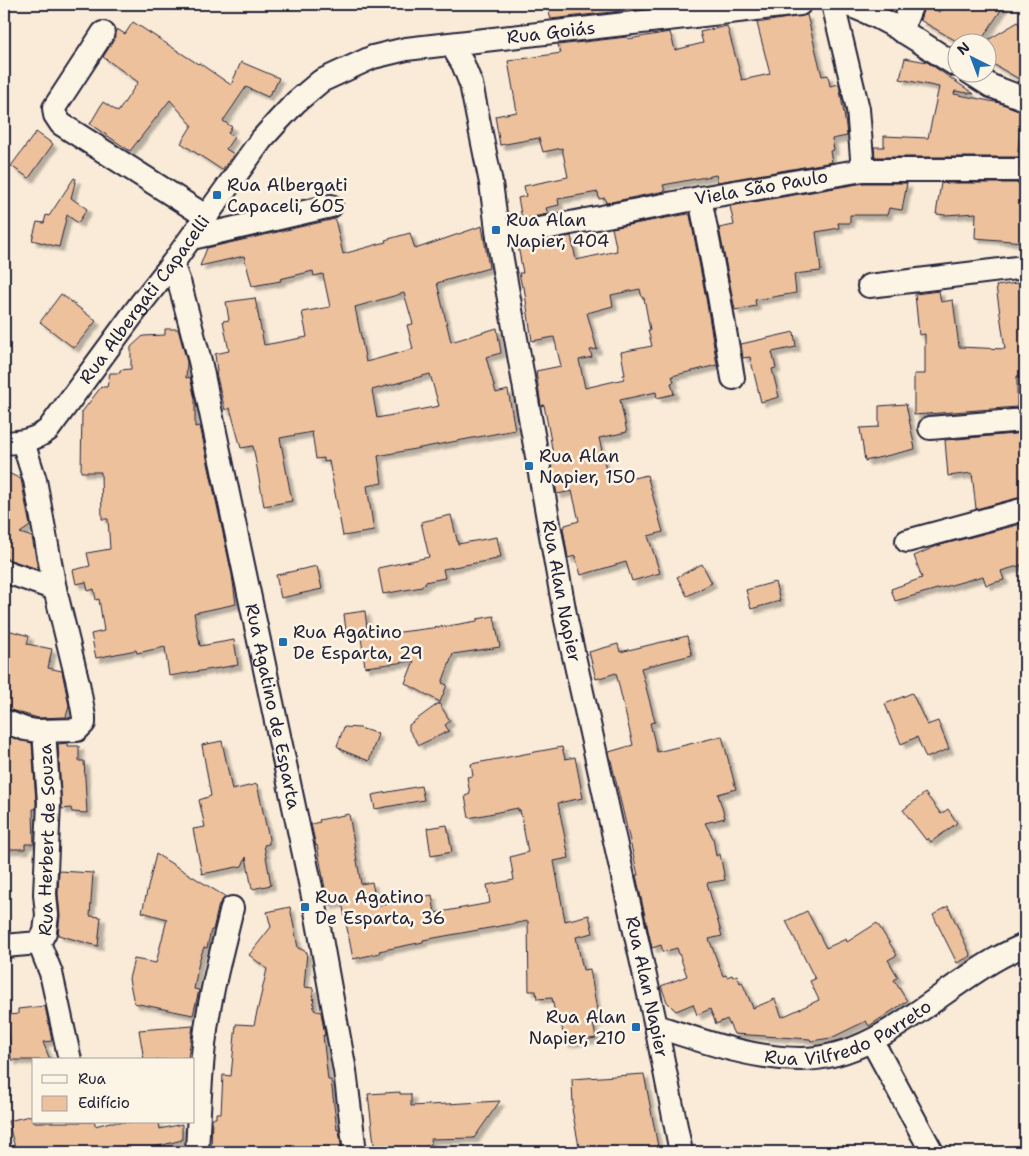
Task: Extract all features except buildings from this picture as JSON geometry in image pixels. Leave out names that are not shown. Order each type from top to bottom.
[{"type":"street","name":"Rua Goiás","points":[[451,44],[800,4]]},
{"type":"street","points":[[833,4],[858,109],[863,170]]},
{"type":"street","points":[[844,4],[858,8],[901,31],[946,59]]},
{"type":"street","points":[[901,31],[912,4]]},
{"type":"street","points":[[103,34],[54,108],[54,115],[61,124],[207,217]]},
{"type":"street","name":"Rua Albergati Capacelli","points":[[13,443],[38,438],[52,425],[142,302],[192,238],[261,140],[296,102],[321,81],[373,57],[406,49],[451,44]]},
{"type":"street","name":"Rua Alan Napier","points":[[451,44],[463,64],[471,84],[491,183],[498,237],[566,620],[656,1026],[679,1146]]},
{"type":"street","points":[[985,82],[1025,99]]},
{"type":"street","name":"Viela São Paulo","points":[[498,237],[700,198],[863,170],[1025,170]]},
{"type":"street","points":[[700,198],[733,378]]},
{"type":"street","points":[[192,238],[330,206]]},
{"type":"street","name":"Rua Agatino de Esparta","points":[[172,264],[180,285],[200,361],[316,911],[345,1071],[355,1152]]},
{"type":"street","points":[[869,286],[1025,266]]},
{"type":"street","points":[[930,428],[1025,420]]},
{"type":"street","points":[[4,721],[24,729],[44,731],[77,730],[84,724],[76,674],[55,589],[35,480],[13,443]]},
{"type":"street","points":[[907,541],[1025,509]]},
{"type":"street","points":[[4,571],[55,589]]},
{"type":"street","name":"Rua Herbert de Souza","points":[[4,946],[39,943],[45,932],[49,802],[44,731]]},
{"type":"street","points":[[198,1152],[199,1090],[205,1034],[214,983],[232,908]]},
{"type":"street","points":[[39,943],[51,973],[70,1058]]},
{"type":"street","name":"Rua Vilfredo Parreto","points":[[656,1026],[738,1050],[772,1056],[801,1059],[832,1055],[872,1041],[997,958],[1025,945]]},
{"type":"street","points":[[872,1041],[932,1152]]},
{"type":"place","name":"Rua Albergati Capaceli, 605","points":[[217,195]]},
{"type":"place","name":"Rua Alan Napier, 404","points":[[496,230]]},
{"type":"place","name":"Rua Alan Napier, 150","points":[[529,466]]},
{"type":"place","name":"Rua Agatino De Esparta, 29","points":[[283,642]]},
{"type":"place","name":"Rua Agatino De Esparta, 36","points":[[305,907]]},
{"type":"place","name":"Rua Alan Napier, 210","points":[[636,1027]]}]
